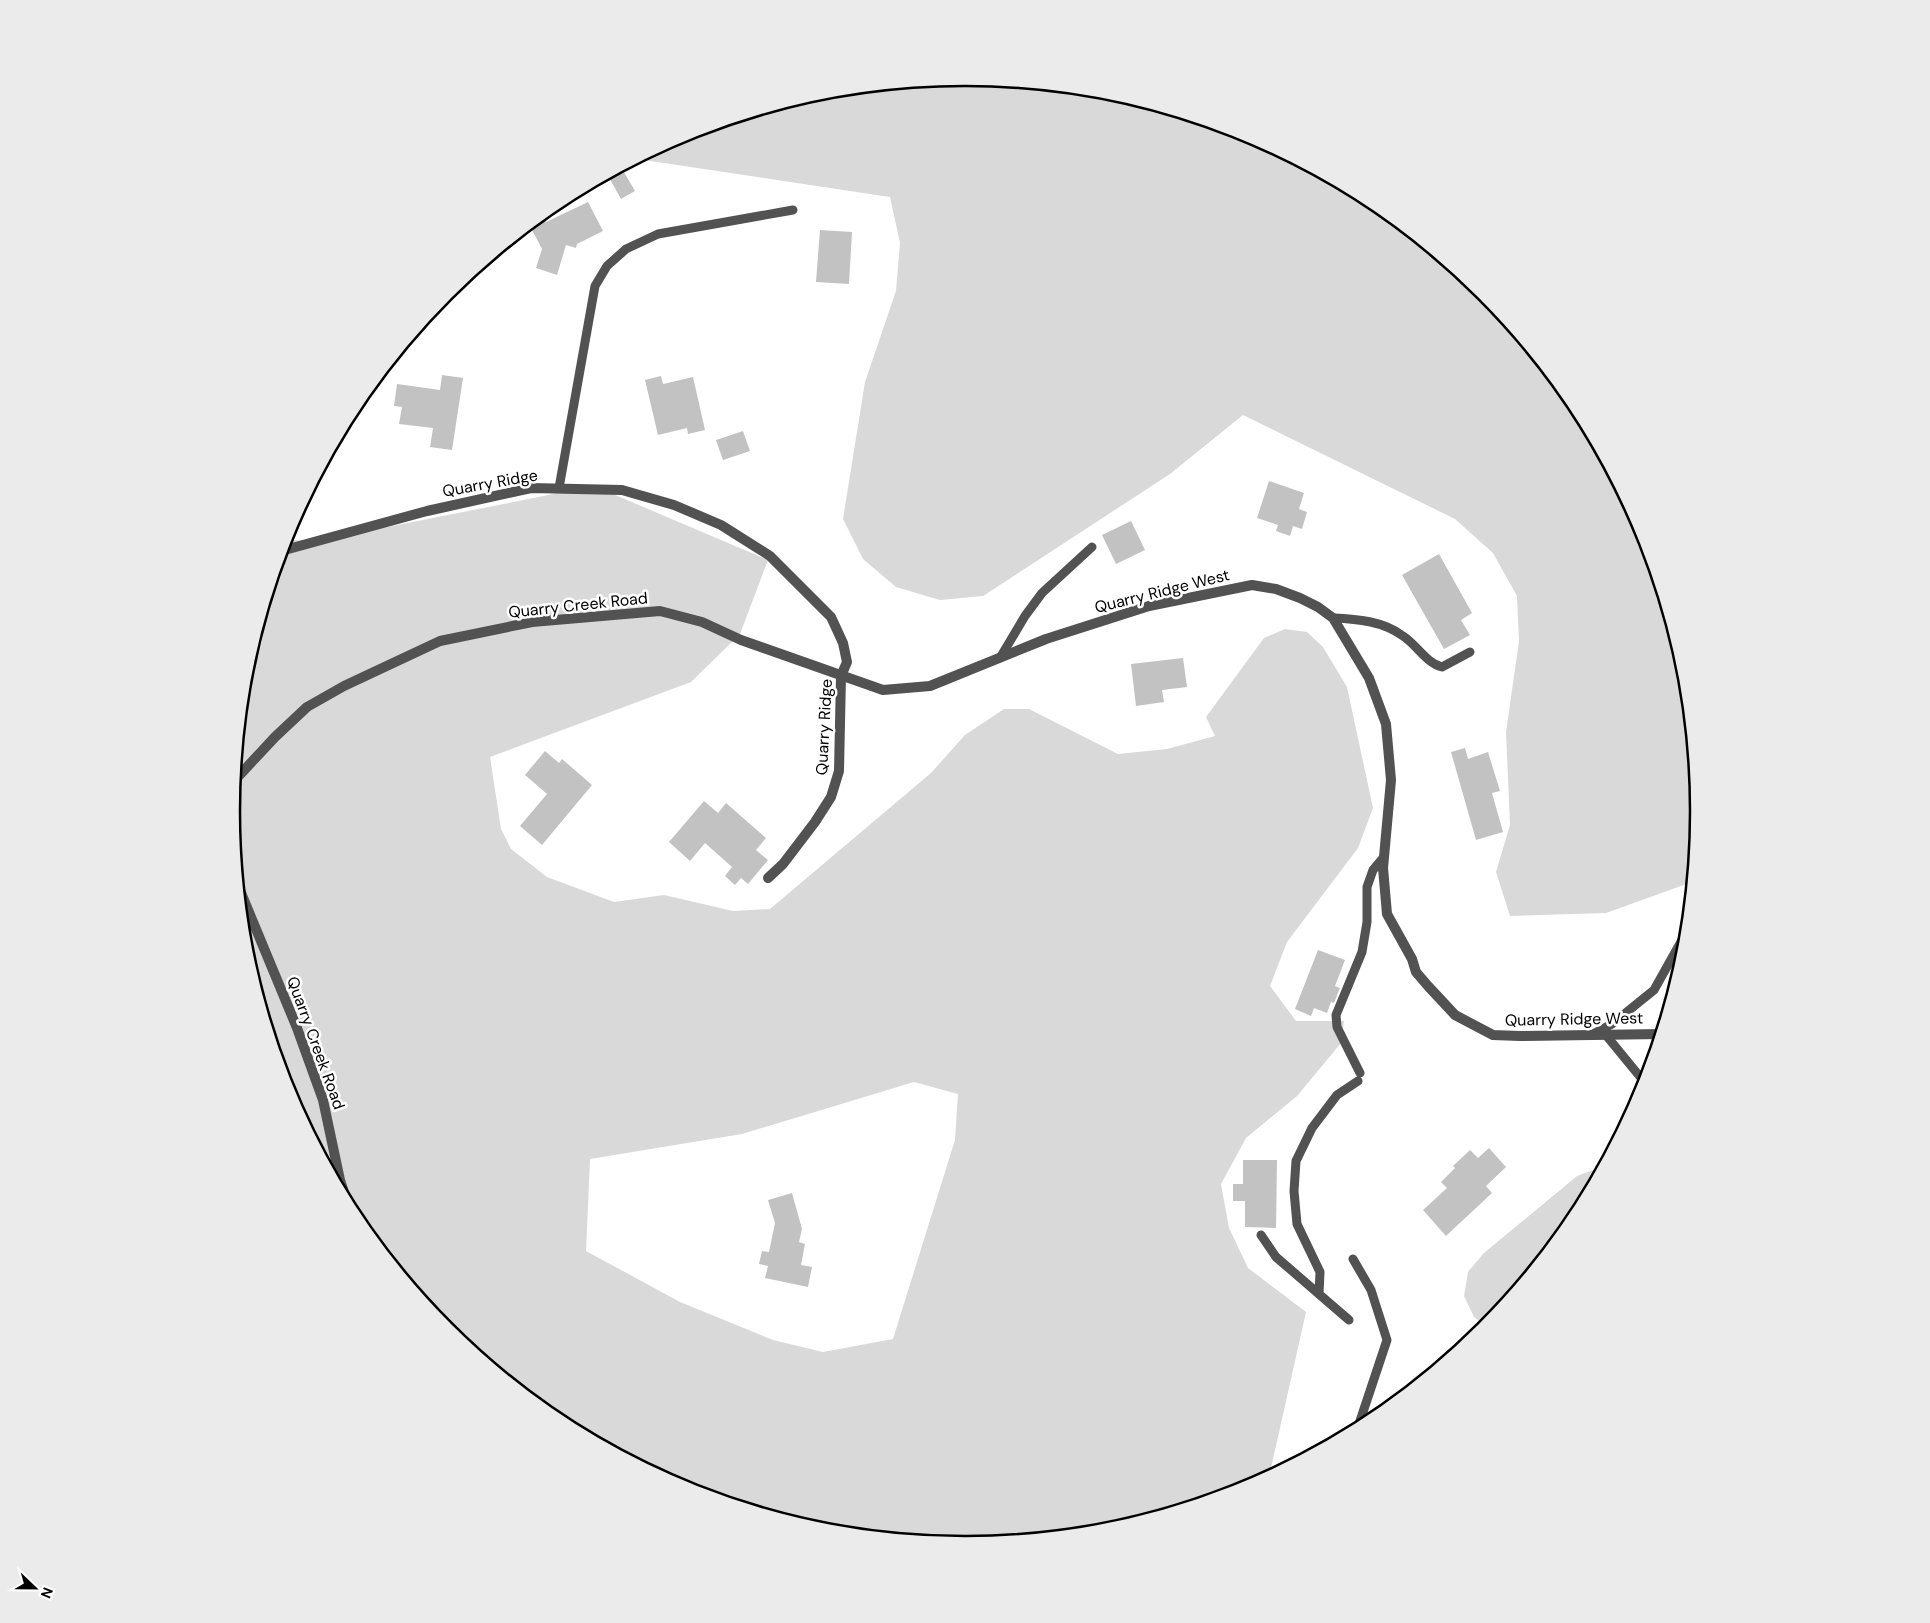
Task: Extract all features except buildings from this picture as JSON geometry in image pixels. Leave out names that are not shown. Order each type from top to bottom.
[{"type":"street","name":"Quarry Ridge","points":[[289,550],[427,511],[531,488],[559,488],[622,490],[674,505],[721,525],[770,556],[831,617],[843,643],[847,662],[841,676],[840,771],[831,797],[816,822],[794,850],[768,878]]},
{"type":"street","name":"Quarry Ridge West","points":[[841,676],[883,690],[930,686],[1046,639],[1150,606],[1252,585],[1276,589],[1300,598],[1318,607],[1333,618],[1369,678],[1386,724],[1391,780],[1384,857],[1384,890],[1387,914],[1412,960],[1416,972],[1455,1015],[1493,1035],[1655,1034]]},
{"type":"street","name":"Quarry Creek Road","points":[[241,774],[275,737],[307,707],[344,686],[440,641],[532,622],[660,611],[702,622],[741,640],[841,676]]},
{"type":"street","name":"Quarry Creek Road","points":[[246,908],[297,1028],[323,1100],[340,1178]]},
{"type":"lane","points":[[559,488],[595,286],[607,266],[626,249],[658,234],[793,210]]},
{"type":"lane","points":[[1000,658],[1025,616],[1042,593],[1092,547]]},
{"type":"lane","points":[[1333,618],[1362,620],[1390,628],[1404,636],[1435,665],[1442,667],[1470,652]]},
{"type":"lane","points":[[1319,1294],[1320,1272],[1297,1224],[1294,1191],[1296,1161],[1312,1128],[1337,1095],[1359,1077],[1336,1027],[1336,1015],[1362,952],[1368,922],[1367,887],[1371,875],[1384,857]]},
{"type":"lane","points":[[1593,1034],[1612,1024],[1654,990],[1677,950]]},
{"type":"lane","points":[[1605,1034],[1640,1076]]},
{"type":"lane","points":[[1261,1236],[1276,1257],[1349,1320]]},
{"type":"lane","points":[[1353,1259],[1371,1290],[1387,1340],[1360,1420]]},
{"type":"shaded area","points":[[965,86],[1060,92],[1153,111],[1243,141],[1328,183],[1368,208],[1407,236],[1443,266],[1510,333],[1568,409],[1593,449],[1635,534],[1652,578],[1666,624],[1684,717],[1689,764],[1690,812],[1686,884],[1606,913],[1510,916],[1496,872],[1510,825],[1506,732],[1519,641],[1517,596],[1493,553],[1455,519],[1243,415],[1170,474],[983,596],[940,600],[896,587],[863,559],[843,519],[865,382],[896,291],[900,243],[890,197],[646,160],[687,141],[777,111],[870,92]]},
{"type":"shaded area","points":[[594,486],[768,560],[740,634],[691,682],[490,757],[501,829],[511,849],[547,877],[614,902],[664,895],[733,911],[770,909],[931,773],[965,735],[1004,709],[1029,709],[1118,754],[1167,749],[1215,736],[1206,717],[1264,638],[1285,629],[1307,632],[1323,647],[1347,687],[1373,808],[1358,848],[1287,942],[1270,986],[1296,1021],[1344,1021],[1341,1043],[1297,1096],[1246,1138],[1221,1184],[1229,1228],[1248,1268],[1306,1312],[1271,1469],[1243,1482],[1153,1512],[1060,1531],[965,1537],[870,1531],[824,1523],[777,1512],[687,1482],[602,1440],[562,1415],[523,1387],[452,1324],[420,1290],[390,1253],[362,1214],[337,1174],[295,1089],[278,1045],[264,999],[254,953],[241,859],[241,764],[246,717],[264,624],[278,578],[293,540],[312,542]],"holes":[[[914,1082],[958,1094],[955,1140],[893,1339],[823,1352],[773,1340],[680,1302],[586,1251],[590,1159],[742,1134]]]},
{"type":"shaded area","points":[[1596,1169],[1568,1214],[1540,1253],[1510,1290],[1480,1322],[1474,1317],[1464,1296],[1468,1272],[1484,1253],[1577,1176]]}]
